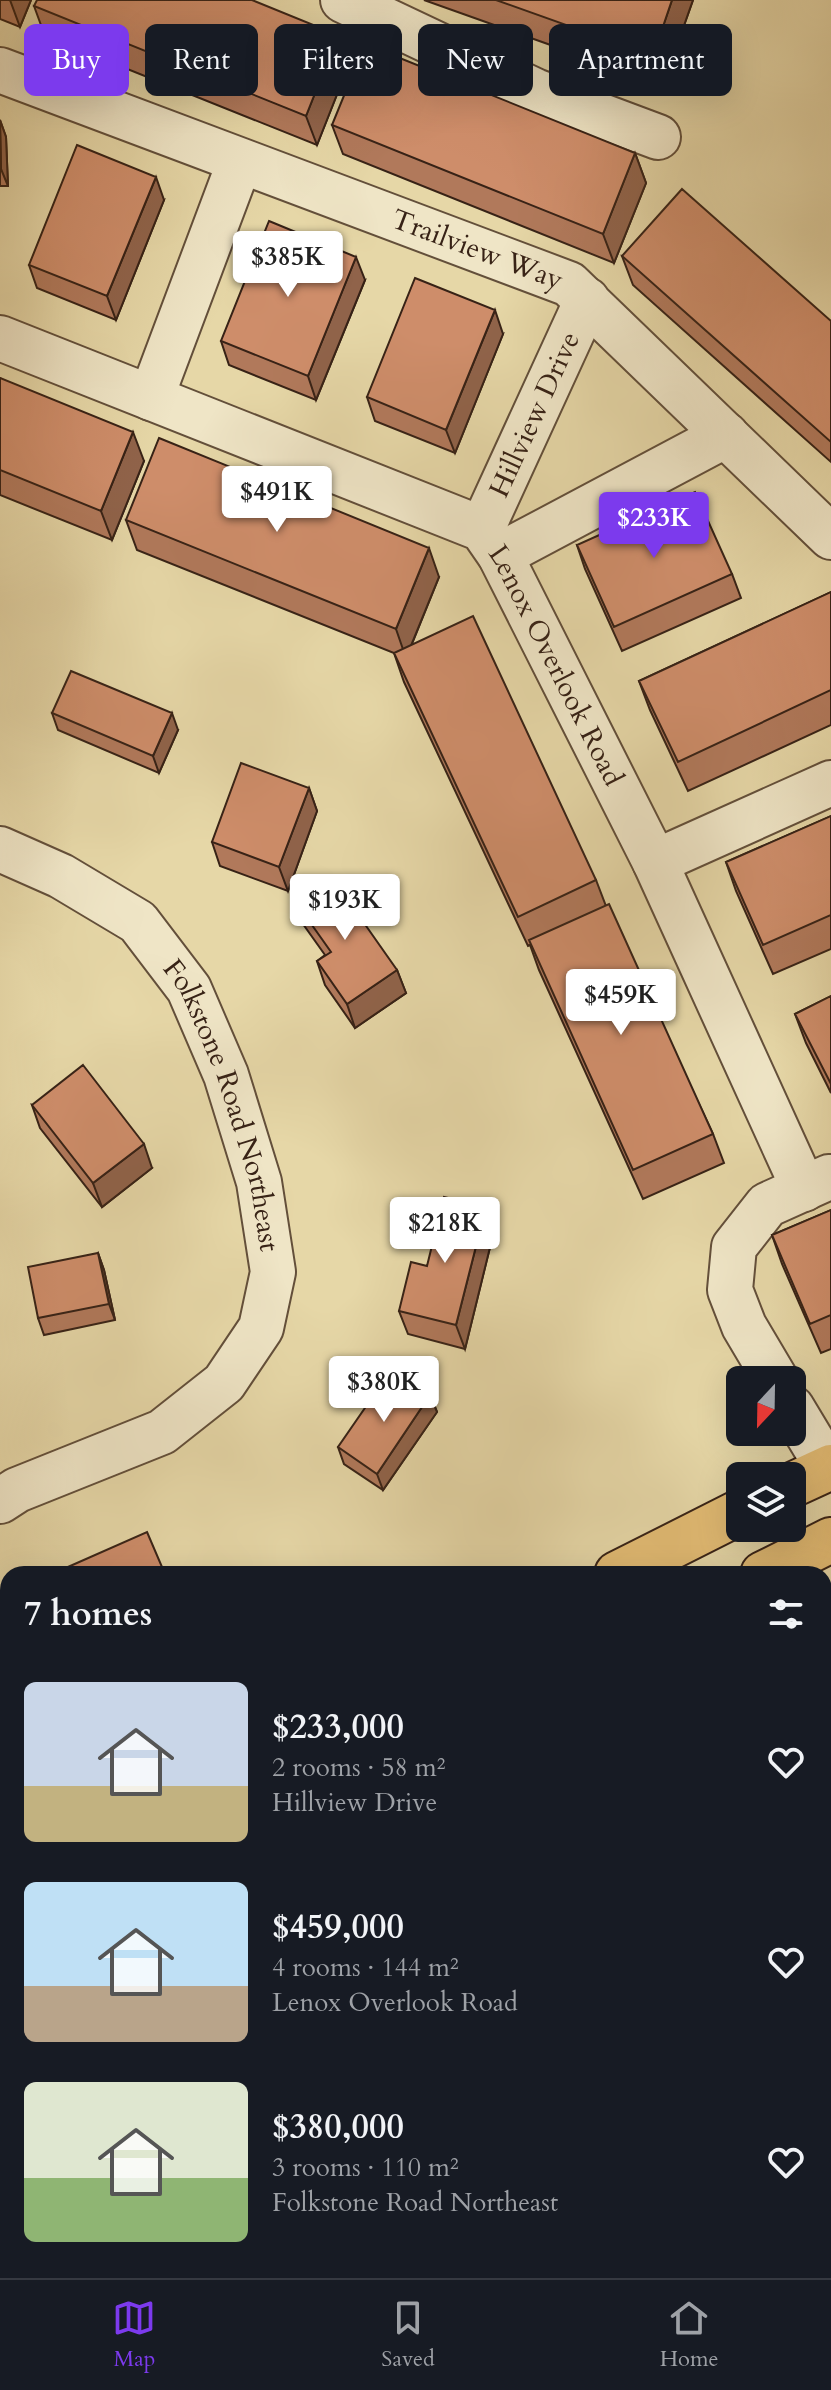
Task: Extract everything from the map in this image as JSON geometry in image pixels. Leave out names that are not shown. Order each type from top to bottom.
[{"type":"main road","points":[[633,1566],[726,1519]]},
{"type":"main road","points":[[779,1566],[831,1540]]},
{"type":"street","points":[[343,0],[535,91],[658,137]]},
{"type":"street","name":"Trailview Way","points":[[0,70],[569,284],[831,537]]},
{"type":"street","points":[[151,398],[240,161]]},
{"type":"street","name":"Hillview Drive","points":[[491,542],[587,300]]},
{"type":"street","name":"Lenox Overlook Road","points":[[0,338],[151,398],[491,542],[817,1183]]},
{"type":"street","name":"Hillview Drive","points":[[491,542],[726,435]]},
{"type":"street","points":[[655,862],[831,783]]},
{"type":"street","name":"Folkstone Road Northeast","points":[[0,849],[61,876],[138,922],[189,989],[226,1075],[259,1182],[273,1272],[261,1328],[224,1383],[162,1432],[17,1490],[0,1501]]},
{"type":"street","points":[[768,1366],[744,1326],[730,1290],[734,1247],[767,1205],[817,1183]]},
{"type":"street","points":[[806,1444],[817,1473]]},
{"type":"building","points":[[37,0],[252,0],[311,24],[274,24],[274,96],[314,96],[306,116],[257,96],[258,24],[145,24],[145,51],[129,44],[129,24],[79,24],[34,6]]},
{"type":"building","points":[[496,0],[672,0],[664,24],[563,24]]},
{"type":"building","points":[[402,59],[418,65],[418,96],[494,96],[635,153],[603,234],[332,125],[344,96],[402,96]]},
{"type":"building","points":[[77,145],[156,177],[107,296],[29,265]]},
{"type":"building","points":[[682,189],[831,321],[831,442],[622,256]]},
{"type":"building","points":[[269,221],[356,257],[308,376],[221,341]]},
{"type":"building","points":[[415,278],[495,310],[446,430],[367,397]]},
{"type":"building","points":[[0,378],[133,432],[101,511],[0,470]]},
{"type":"building","points":[[159,438],[429,548],[396,629],[126,520]]},
{"type":"building","points":[[695,492],[732,574],[614,627],[577,545]]},
{"type":"building","points":[[831,592],[831,690],[678,762],[639,681]]},
{"type":"building","points":[[473,616],[596,880],[518,917],[394,653]]},
{"type":"building","points":[[71,671],[172,713],[153,756],[52,713]]},
{"type":"building","points":[[241,763],[309,788],[279,867],[212,842]]},
{"type":"building","points":[[831,816],[831,915],[763,945],[726,862]]},
{"type":"building","points":[[331,876],[397,970],[347,1004],[317,961],[331,952],[295,901]]},
{"type":"building","points":[[609,904],[713,1134],[633,1170],[529,940]]},
{"type":"building","points":[[831,996],[831,1084],[795,1014]]},
{"type":"building","points":[[83,1065],[144,1144],[93,1183],[32,1105]]},
{"type":"building","points":[[444,1197],[486,1207],[456,1325],[399,1311],[411,1262],[427,1266]]},
{"type":"building","points":[[831,1210],[831,1315],[810,1324],[772,1235]]},
{"type":"building","points":[[98,1253],[109,1304],[38,1318],[28,1267]]},
{"type":"building","points":[[385,1379],[399,1390],[407,1379],[430,1395],[377,1474],[338,1447]]},
{"type":"building","points":[[147,1532],[162,1566],[70,1566]]}]
